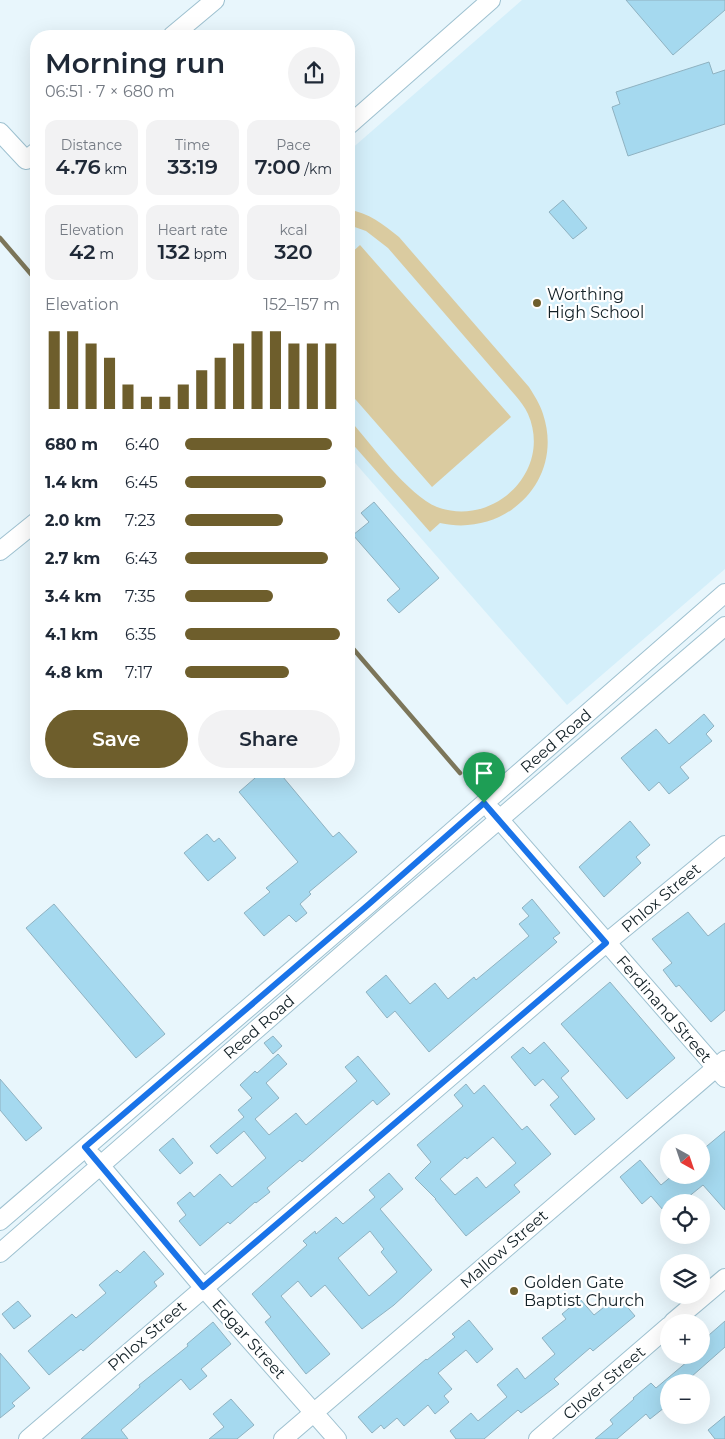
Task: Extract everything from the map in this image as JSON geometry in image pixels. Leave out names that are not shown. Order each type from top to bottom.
[{"type":"street","points":[[179,30],[215,0]]},
{"type":"street","points":[[355,120],[491,0]]},
{"type":"street","points":[[0,132],[30,155]]},
{"type":"street","points":[[0,551],[30,527]]},
{"type":"street","name":"Reed Road","points":[[0,1221],[369,904],[725,593]]},
{"type":"street","name":"Reed Road","points":[[0,1253],[383,919],[725,626]]},
{"type":"street","name":"Ferdinand Street","points":[[484,803],[606,943],[722,1069]]},
{"type":"street","name":"Phlox Street","points":[[28,1439],[606,943],[725,845]]},
{"type":"street","points":[[369,904],[383,919]]},
{"type":"street","points":[[223,1028],[239,1045]]},
{"type":"street","name":"Mallow Street","points":[[283,1439],[722,1069]]},
{"type":"street","name":"Edgar Street","points":[[85,1147],[203,1287],[337,1439]]},
{"type":"street","points":[[682,1314],[725,1278]]},
{"type":"street","name":"Clover Street","points":[[538,1439],[660,1334]]},
{"type":"shaded area","name":"Worthing High School","points":[[522,0],[725,0],[725,569],[567,705],[355,463],[355,146]]},
{"type":"shaded area","points":[[355,211],[369,216],[399,237],[529,387],[539,403],[548,438],[545,461],[537,481],[524,499],[507,513],[487,522],[464,525],[440,523],[430,532],[355,447],[355,426],[390,468],[414,492],[437,507],[458,511],[478,509],[497,502],[513,490],[525,474],[532,456],[534,435],[528,414],[517,397],[388,248],[366,231],[355,227]]},
{"type":"shaded area","points":[[360,245],[511,417],[432,487],[355,399],[355,250]]},
{"type":"building","points":[[626,0],[725,0],[725,10],[673,55]]},
{"type":"building","points":[[709,62],[713,74],[725,70],[725,124],[628,156],[612,107],[620,104],[616,92]]},
{"type":"building","points":[[563,200],[587,228],[573,239],[549,212]]},
{"type":"building","points":[[374,502],[439,578],[399,613],[387,600],[400,589],[355,537],[355,533],[369,522],[361,513]]},
{"type":"building","points":[[704,714],[714,726],[706,734],[712,741],[680,767],[689,778],[669,794],[659,782],[649,791],[621,758],[656,729],[669,744]]},
{"type":"building","points":[[255,778],[284,778],[333,837],[339,832],[357,852],[309,892],[311,894],[300,904],[307,913],[296,922],[289,915],[264,936],[244,913],[270,892],[266,888],[298,862],[239,792]]},
{"type":"building","points":[[630,821],[650,845],[636,857],[641,863],[604,897],[579,867]]},
{"type":"building","points":[[207,834],[214,842],[219,838],[236,858],[208,881],[184,853]]},
{"type":"building","points":[[532,899],[560,933],[553,938],[557,942],[429,1052],[395,1011],[387,1018],[366,992],[386,975],[410,1004],[435,983],[448,999],[474,977],[476,980],[529,936],[519,924],[529,916],[522,908]]},
{"type":"building","points":[[54,904],[165,1034],[136,1058],[26,928]]},
{"type":"building","points":[[688,912],[708,936],[725,923],[725,1010],[711,1022],[679,985],[676,987],[663,970],[672,963],[652,939]]},
{"type":"building","points":[[610,982],[675,1058],[627,1099],[561,1024]]},
{"type":"building","points":[[273,1036],[282,1046],[273,1054],[264,1043]]},
{"type":"building","points":[[544,1042],[569,1071],[561,1078],[595,1119],[575,1135],[550,1105],[559,1097],[543,1079],[535,1086],[511,1057],[523,1047],[530,1054]]},
{"type":"building","points":[[278,1054],[287,1064],[266,1083],[279,1098],[255,1119],[269,1135],[296,1113],[306,1125],[357,1081],[345,1067],[358,1056],[390,1094],[377,1105],[373,1100],[302,1162],[300,1160],[267,1188],[270,1192],[255,1202],[230,1224],[228,1222],[200,1246],[179,1221],[186,1215],[177,1203],[190,1192],[194,1197],[220,1174],[232,1187],[266,1158],[244,1131],[217,1154],[210,1146],[244,1117],[238,1110],[252,1098],[240,1085]]},
{"type":"building","points":[[0,1079],[42,1128],[26,1141],[0,1110]]},
{"type":"building","points":[[466,1084],[474,1094],[484,1085],[522,1130],[527,1126],[551,1154],[514,1185],[520,1192],[466,1236],[436,1199],[415,1178],[431,1162],[417,1145],[463,1106],[454,1095]],"holes":[[[493,1137],[516,1163],[486,1188],[477,1177],[455,1195],[440,1179],[465,1157],[467,1159]]]},
{"type":"building","points":[[725,1131],[725,1210],[703,1185],[692,1194],[660,1194],[660,1206],[651,1196],[642,1204],[620,1177],[640,1160],[661,1185],[710,1184],[710,1144]]},
{"type":"building","points":[[173,1138],[193,1163],[180,1174],[159,1150]]},
{"type":"building","points":[[389,1173],[403,1189],[380,1209],[432,1270],[394,1305],[362,1329],[325,1285],[311,1297],[298,1281],[281,1296],[330,1354],[306,1374],[265,1322],[271,1317],[252,1294],[307,1245],[303,1241],[315,1231],[316,1234],[336,1217],[343,1224],[375,1197],[369,1190]],"holes":[[[370,1231],[384,1249],[381,1252],[397,1272],[369,1296],[338,1258]]]},
{"type":"building","points":[[144,1251],[164,1274],[154,1282],[157,1286],[83,1351],[81,1349],[49,1375],[28,1351],[72,1314],[76,1318],[106,1293],[99,1285],[117,1270],[120,1273]]},
{"type":"building","points":[[618,1296],[635,1316],[593,1351],[590,1348],[554,1379],[559,1384],[521,1413],[518,1410],[484,1439],[456,1439],[450,1431],[471,1413],[478,1421],[507,1397],[497,1385],[517,1368],[525,1379],[555,1354],[542,1338],[566,1319],[562,1314],[580,1299],[594,1315]]},
{"type":"building","points":[[18,1301],[31,1316],[14,1329],[2,1314]]},
{"type":"building","points":[[469,1320],[493,1349],[477,1363],[466,1350],[438,1373],[452,1389],[444,1396],[449,1402],[435,1414],[428,1405],[404,1426],[397,1418],[384,1429],[381,1425],[372,1433],[358,1417],[455,1337],[452,1334]]},
{"type":"building","points":[[725,1321],[725,1347],[710,1360],[710,1336]]},
{"type":"building","points":[[213,1322],[231,1344],[201,1369],[207,1376],[190,1390],[181,1379],[121,1430],[128,1439],[81,1439],[140,1387],[139,1385],[188,1346],[187,1344]]},
{"type":"building","points":[[0,1353],[30,1388],[12,1403],[15,1406],[0,1418]]},
{"type":"building","points":[[684,1364],[706,1364],[694,1374],[673,1374]]},
{"type":"building","points":[[651,1383],[656,1388],[660,1385],[660,1411],[650,1419],[646,1414],[617,1439],[595,1439],[613,1424],[610,1420],[633,1398]]},
{"type":"building","points":[[231,1399],[254,1425],[237,1439],[209,1439],[224,1427],[213,1414]]},
{"type":"building","points":[[725,1416],[725,1439],[715,1439],[708,1430]]},
{"type":"waterway","points":[[0,238],[30,273]]},
{"type":"waterway","points":[[355,651],[460,773]]},
{"type":"place","name":"Worthing High School","points":[[537,303]]},
{"type":"place","name":"Golden Gate Baptist Church","points":[[514,1291]]},
{"type":"route","points":[[484,803],[606,943],[203,1287],[85,1147],[484,803]]}]
